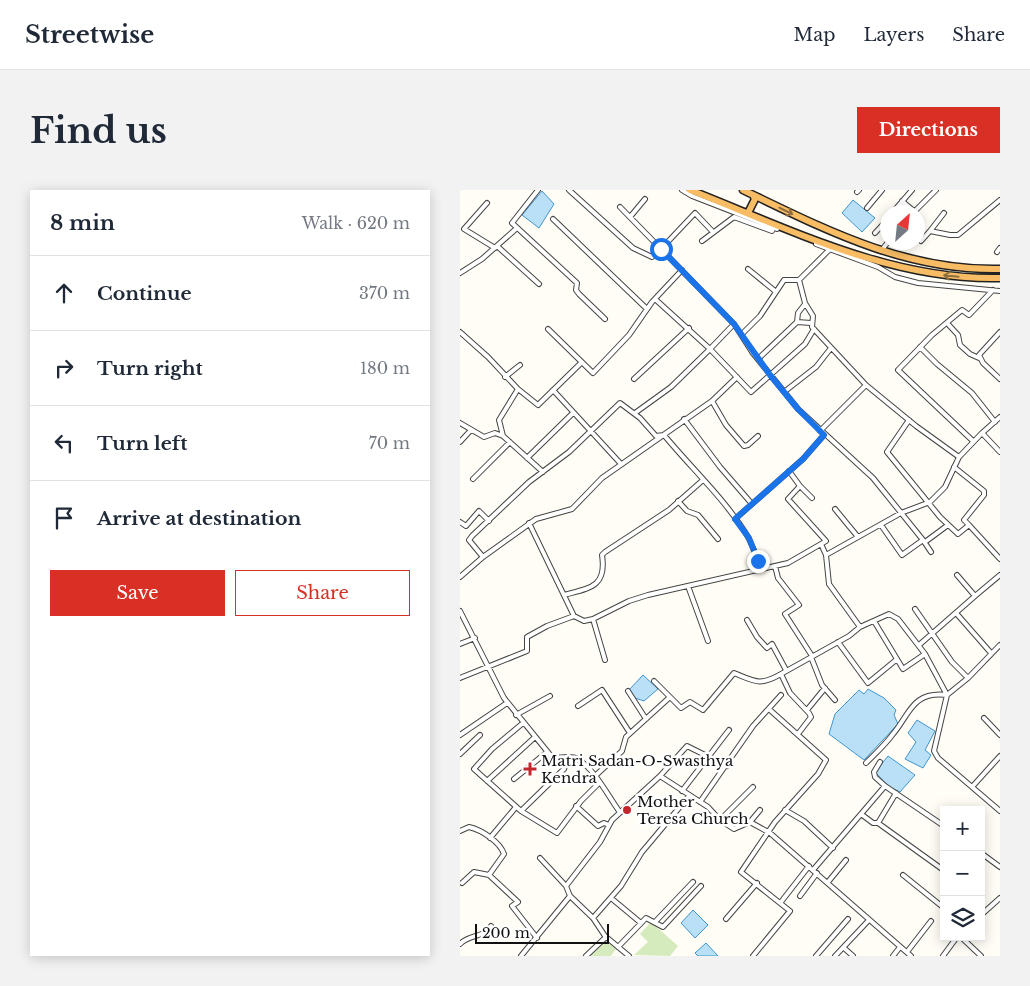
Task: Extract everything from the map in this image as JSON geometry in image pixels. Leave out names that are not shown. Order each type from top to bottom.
[{"type":"highway","points":[[690,190],[831,248],[922,271],[946,275],[1000,278]]},
{"type":"highway","points":[[743,190],[828,232],[880,252],[940,266],[1000,270]]},
{"type":"highway","points":[[748,213],[755,199],[753,195]]},
{"type":"street","points":[[538,190],[512,222],[577,283],[576,290],[579,294],[605,319]]},
{"type":"street","points":[[569,190],[637,251],[652,257],[695,213],[713,232]]},
{"type":"street","points":[[682,190],[692,196],[878,267],[895,277],[918,283],[1000,290]]},
{"type":"street","points":[[899,205],[912,190]]},
{"type":"street","points":[[922,205],[936,190]]},
{"type":"street","points":[[867,208],[879,191]]},
{"type":"street","points":[[630,217],[645,200]]},
{"type":"street","points":[[930,231],[950,236],[958,235],[1000,200]]},
{"type":"street","points":[[902,201],[907,205]]},
{"type":"street","points":[[487,203],[467,223],[464,229],[496,247],[539,284]]},
{"type":"street","points":[[620,207],[734,324],[770,375],[820,431],[873,478],[931,552]]},
{"type":"street","points":[[925,237],[944,213]]},
{"type":"street","points":[[702,241],[734,217],[772,231],[774,228]]},
{"type":"street","points":[[553,219],[647,309]]},
{"type":"street","points":[[460,274],[496,247],[517,228]]},
{"type":"street","points":[[875,233],[880,228]]},
{"type":"street","points":[[742,334],[760,316],[784,280],[798,280],[831,248]]},
{"type":"street","points":[[997,252],[1000,248]]},
{"type":"street","points":[[748,269],[775,291]]},
{"type":"street","points":[[548,329],[581,363],[593,372],[637,326],[655,299],[682,270]]},
{"type":"street","points":[[798,280],[805,304],[812,312],[811,323],[831,348],[866,385],[908,420],[959,457]]},
{"type":"street","points":[[973,441],[898,372],[920,346],[946,323],[962,310],[969,315],[993,290]]},
{"type":"street","points":[[655,299],[689,328],[751,392],[805,344],[814,329]]},
{"type":"street","points":[[758,359],[797,322],[798,313],[805,304]]},
{"type":"street","points":[[797,322],[811,323]]},
{"type":"street","points":[[946,323],[958,335],[960,345],[970,354],[980,358],[1000,379]]},
{"type":"street","points":[[635,413],[671,387],[734,324]]},
{"type":"street","points":[[634,379],[689,328]]},
{"type":"street","points":[[460,332],[488,357],[505,377],[538,405],[581,363]]},
{"type":"street","points":[[980,358],[979,355],[982,350],[1000,332]]},
{"type":"street","points":[[920,346],[937,364],[972,393],[995,422]]},
{"type":"street","points":[[784,392],[816,366],[831,348]]},
{"type":"street","points":[[505,377],[520,365]]},
{"type":"street","points":[[460,577],[483,557],[529,523],[547,515],[572,508],[602,478],[712,401],[737,377]]},
{"type":"street","points":[[820,431],[866,385]]},
{"type":"street","points":[[503,436],[499,420],[518,389]]},
{"type":"street","points":[[553,390],[621,464]]},
{"type":"street","points":[[712,401],[726,425],[744,446],[748,445],[758,436]]},
{"type":"street","points":[[483,557],[469,540],[590,432],[620,402],[635,413],[656,436],[664,435]]},
{"type":"street","points":[[527,458],[573,413]]},
{"type":"street","points":[[826,555],[901,513],[930,502],[944,487],[959,457],[973,441],[1000,417]]},
{"type":"street","points":[[684,419],[720,467],[752,504]]},
{"type":"street","points":[[908,420],[887,452],[948,525],[958,534],[969,525]]},
{"type":"street","points":[[460,423],[486,437],[495,433],[503,436],[543,472]]},
{"type":"street","points":[[460,442],[471,430]]},
{"type":"street","points":[[982,433],[1000,452]]},
{"type":"street","points":[[664,435],[749,538],[762,569]]},
{"type":"street","points":[[735,519],[810,452],[824,435]]},
{"type":"street","points":[[473,479],[510,442]]},
{"type":"street","points":[[954,467],[984,491],[984,495],[964,520],[1000,559]]},
{"type":"street","points":[[789,471],[812,498]]},
{"type":"street","points":[[564,595],[588,589],[600,581],[603,574],[602,555],[604,552],[635,534],[703,480]]},
{"type":"street","points":[[529,523],[574,616],[584,621],[592,620],[629,601],[788,564],[826,541],[788,499],[800,486]]},
{"type":"street","points":[[678,501],[687,511],[698,515],[718,539]]},
{"type":"street","points":[[835,509],[858,537]]},
{"type":"street","points":[[460,522],[466,526],[479,511],[489,521]]},
{"type":"street","points":[[881,525],[902,555],[948,525]]},
{"type":"street","points":[[821,544],[826,555],[829,584],[860,626]]},
{"type":"street","points":[[775,566],[778,578],[799,605],[785,614],[811,657],[825,688],[835,700]]},
{"type":"street","points":[[957,575],[975,596]]},
{"type":"street","points":[[919,645],[1000,575]]},
{"type":"street","points":[[688,586],[708,641]]},
{"type":"street","points":[[915,609],[932,634],[968,678]]},
{"type":"street","points":[[460,611],[507,703],[547,752],[559,759],[565,766],[521,811]]},
{"type":"street","points":[[956,613],[992,653]]},
{"type":"street","points":[[654,681],[681,708],[690,702],[703,710],[734,673],[760,683],[767,682],[838,642],[860,626],[889,614],[898,619],[919,645],[946,695],[934,751],[938,758],[1000,811]]},
{"type":"street","points":[[460,678],[527,651],[526,640],[530,634],[574,616]]},
{"type":"street","points":[[592,620],[605,660]]},
{"type":"street","points":[[747,620],[767,648],[772,644],[786,670]]},
{"type":"street","points":[[874,621],[903,669],[925,654]]},
{"type":"street","points":[[460,644],[475,638]]},
{"type":"street","points":[[838,642],[868,683],[896,660]]},
{"type":"street","points":[[866,764],[894,733],[912,706],[930,695],[946,695],[968,678],[1000,645]]},
{"type":"street","points":[[781,674],[790,693],[807,710],[811,717],[798,734]]},
{"type":"street","points":[[807,710],[825,688]]},
{"type":"street","points":[[578,706],[602,690],[630,732]]},
{"type":"street","points":[[628,691],[646,719]]},
{"type":"street","points":[[700,802],[727,766],[753,726],[770,710],[781,695]]},
{"type":"street","points":[[516,715],[550,696]]},
{"type":"street","points":[[594,776],[622,751],[623,741],[630,732],[670,697]]},
{"type":"street","points":[[460,735],[507,703]]},
{"type":"street","points":[[753,956],[790,911],[741,872],[785,810],[818,774],[826,760],[770,710]]},
{"type":"street","points":[[984,718],[1000,735]]},
{"type":"street","points":[[523,723],[474,767],[521,811],[557,833],[576,806],[599,783]]},
{"type":"street","points":[[682,791],[729,730]]},
{"type":"street","points":[[460,754],[480,735]]},
{"type":"street","points":[[487,781],[535,738]]},
{"type":"street","points":[[566,886],[600,842],[619,811],[660,776],[687,746],[727,766]]},
{"type":"street","points":[[514,779],[547,752]]},
{"type":"street","points":[[972,787],[1000,756]]},
{"type":"street","points":[[559,759],[576,758],[594,776],[619,811]]},
{"type":"street","points":[[880,762],[874,772],[874,777],[940,823]]},
{"type":"street","points":[[660,776],[700,802],[720,820],[734,829],[750,822],[760,810]]},
{"type":"street","points":[[814,870],[885,786]]},
{"type":"street","points":[[720,820],[753,788]]},
{"type":"street","points":[[878,822],[896,793]]},
{"type":"street","points":[[594,918],[621,886],[642,852],[690,796]]},
{"type":"street","points":[[576,806],[598,826],[604,822],[609,825]]},
{"type":"street","points":[[490,838],[516,807]]},
{"type":"street","points":[[785,810],[804,821],[833,848]]},
{"type":"street","points":[[861,814],[872,823],[878,822],[940,868]]},
{"type":"street","points":[[750,822],[770,833],[911,956]]},
{"type":"street","points":[[460,831],[469,827],[490,838],[504,854],[489,875]]},
{"type":"street","points":[[985,856],[1000,867]]},
{"type":"street","points":[[540,858],[566,886],[570,896],[594,918],[606,936],[629,956]]},
{"type":"street","points":[[828,882],[846,860]]},
{"type":"street","points":[[781,902],[809,866]]},
{"type":"street","points":[[462,883],[474,872],[489,875],[518,902],[512,906],[536,938]]},
{"type":"street","points":[[800,896],[818,873]]},
{"type":"street","points":[[903,876],[940,905]]},
{"type":"street","points":[[655,922],[693,882]]},
{"type":"street","points":[[726,919],[757,883]]},
{"type":"street","points":[[618,948],[646,918],[663,926],[701,886]]},
{"type":"street","points":[[521,956],[570,896]]},
{"type":"street","points":[[612,898],[641,923]]},
{"type":"street","points":[[985,911],[1000,898]]},
{"type":"street","points":[[816,956],[848,919]]},
{"type":"street","points":[[836,956],[869,920]]},
{"type":"street","points":[[906,952],[931,921]]},
{"type":"street","points":[[460,944],[468,938],[485,934],[492,926]]},
{"type":"street","points":[[586,956],[606,936]]},
{"type":"street","points":[[943,956],[954,941]]},
{"type":"street","points":[[965,941],[980,956]]},
{"type":"street","points":[[893,956],[900,947]]},
{"type":"street","points":[[844,948],[853,956]]},
{"type":"green space","points":[[651,922],[678,946],[670,956],[634,955],[648,942],[640,934]]},
{"type":"green space","points":[[605,939],[616,949],[611,956],[588,956]]},
{"type":"water","points":[[542,191],[554,204],[539,228],[522,215]]},
{"type":"water","points":[[853,200],[875,218],[862,232],[842,213]]},
{"type":"water","points":[[643,675],[658,689],[644,701],[635,698],[629,690]]},
{"type":"water","points":[[868,689],[884,698],[896,710],[894,715],[898,724],[864,760],[829,734],[835,714],[859,690],[864,694]]},
{"type":"water","points":[[917,720],[935,731],[925,750],[931,755],[923,768],[905,759],[916,742],[908,733]]},
{"type":"water","points":[[888,756],[915,775],[900,792],[888,786],[875,772]]},
{"type":"water","points":[[693,910],[708,925],[695,938],[681,923]]},
{"type":"water","points":[[706,943],[718,956],[698,956],[695,953]]},
{"type":"place","name":"Matri Sadan-O-Swasthya Kendra","points":[[530,769]]},
{"type":"place","name":"Mother Teresa Church","points":[[627,810]]},
{"type":"route","points":[[661,249],[734,324],[770,375],[798,409],[824,435],[803,459],[735,519],[749,538],[758,561]]}]
